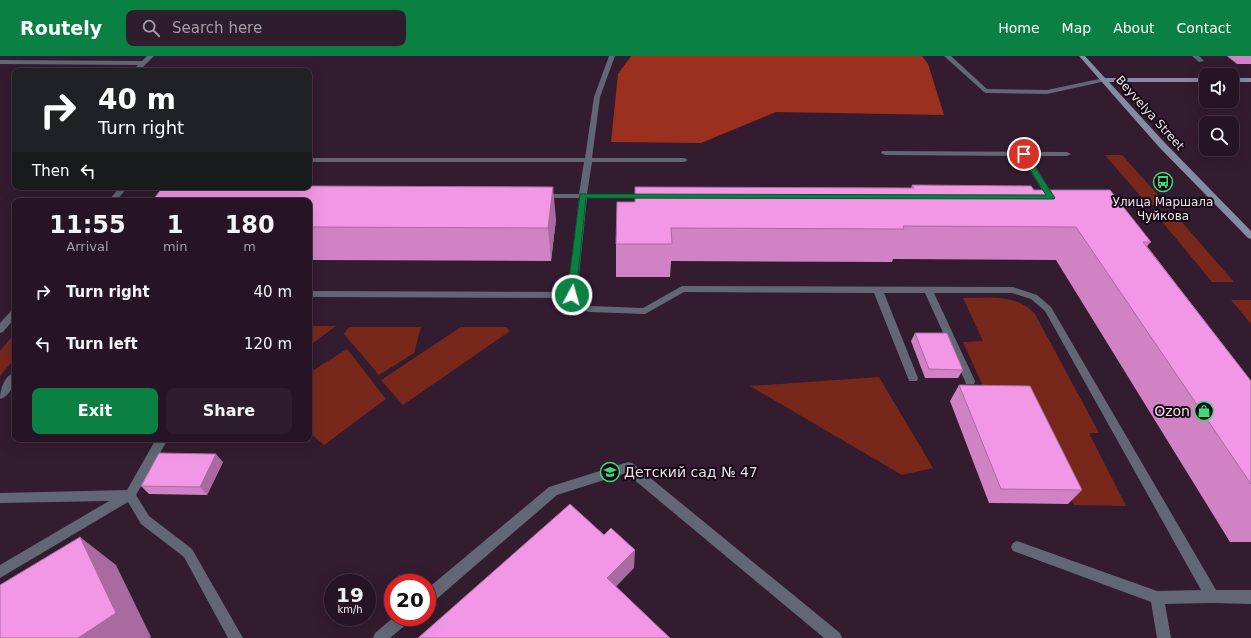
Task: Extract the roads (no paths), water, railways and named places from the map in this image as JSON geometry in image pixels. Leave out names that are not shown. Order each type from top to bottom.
[{"type":"main road","name":"Beyvelya Street","points":[[1082,56],[1162,145],[1251,236]]},
{"type":"main road","points":[[1104,80],[1199,80]]},
{"type":"main road","points":[[1239,80],[1251,80]]},
{"type":"street","points":[[138,68],[151,56]]},
{"type":"street","points":[[572,295],[583,196],[597,97],[612,56]]},
{"type":"street","points":[[948,56],[986,91],[1047,92],[1104,80]]},
{"type":"street","points":[[1195,56],[1201,62]]},
{"type":"street","points":[[0,62],[143,63]]},
{"type":"street","points":[[885,153],[1067,154]]},
{"type":"street","points":[[1024,154],[1051,198]]},
{"type":"street","points":[[312,160],[684,160]]},
{"type":"street","points":[[115,198],[121,190]]},
{"type":"street","points":[[531,196],[653,196]]},
{"type":"street","points":[[312,294],[572,295],[589,309],[645,311],[682,289],[1013,290],[1034,297],[1048,309],[1212,596]]},
{"type":"street","points":[[878,290],[913,378]]},
{"type":"street","points":[[928,290],[970,381]]},
{"type":"street","points":[[0,329],[12,315]]},
{"type":"street","points":[[0,395],[12,380]]},
{"type":"street","points":[[0,572],[130,495],[160,442]]},
{"type":"street","points":[[436,590],[553,491],[628,467],[835,638]]},
{"type":"street","points":[[0,498],[130,495]]},
{"type":"street","points":[[130,495],[145,520],[188,553],[236,638]]},
{"type":"street","points":[[1017,547],[1157,598],[1212,596],[1251,597]]},
{"type":"street","points":[[1157,598],[1164,638]]},
{"type":"street","points":[[380,638],[394,626]]},
{"type":"place","name":"Улица Маршала Чуйкова","points":[[1163,182]]},
{"type":"place","name":"Ozon","points":[[1204,411]]},
{"type":"place","name":"Детский сад № 47","points":[[610,472]]}]
